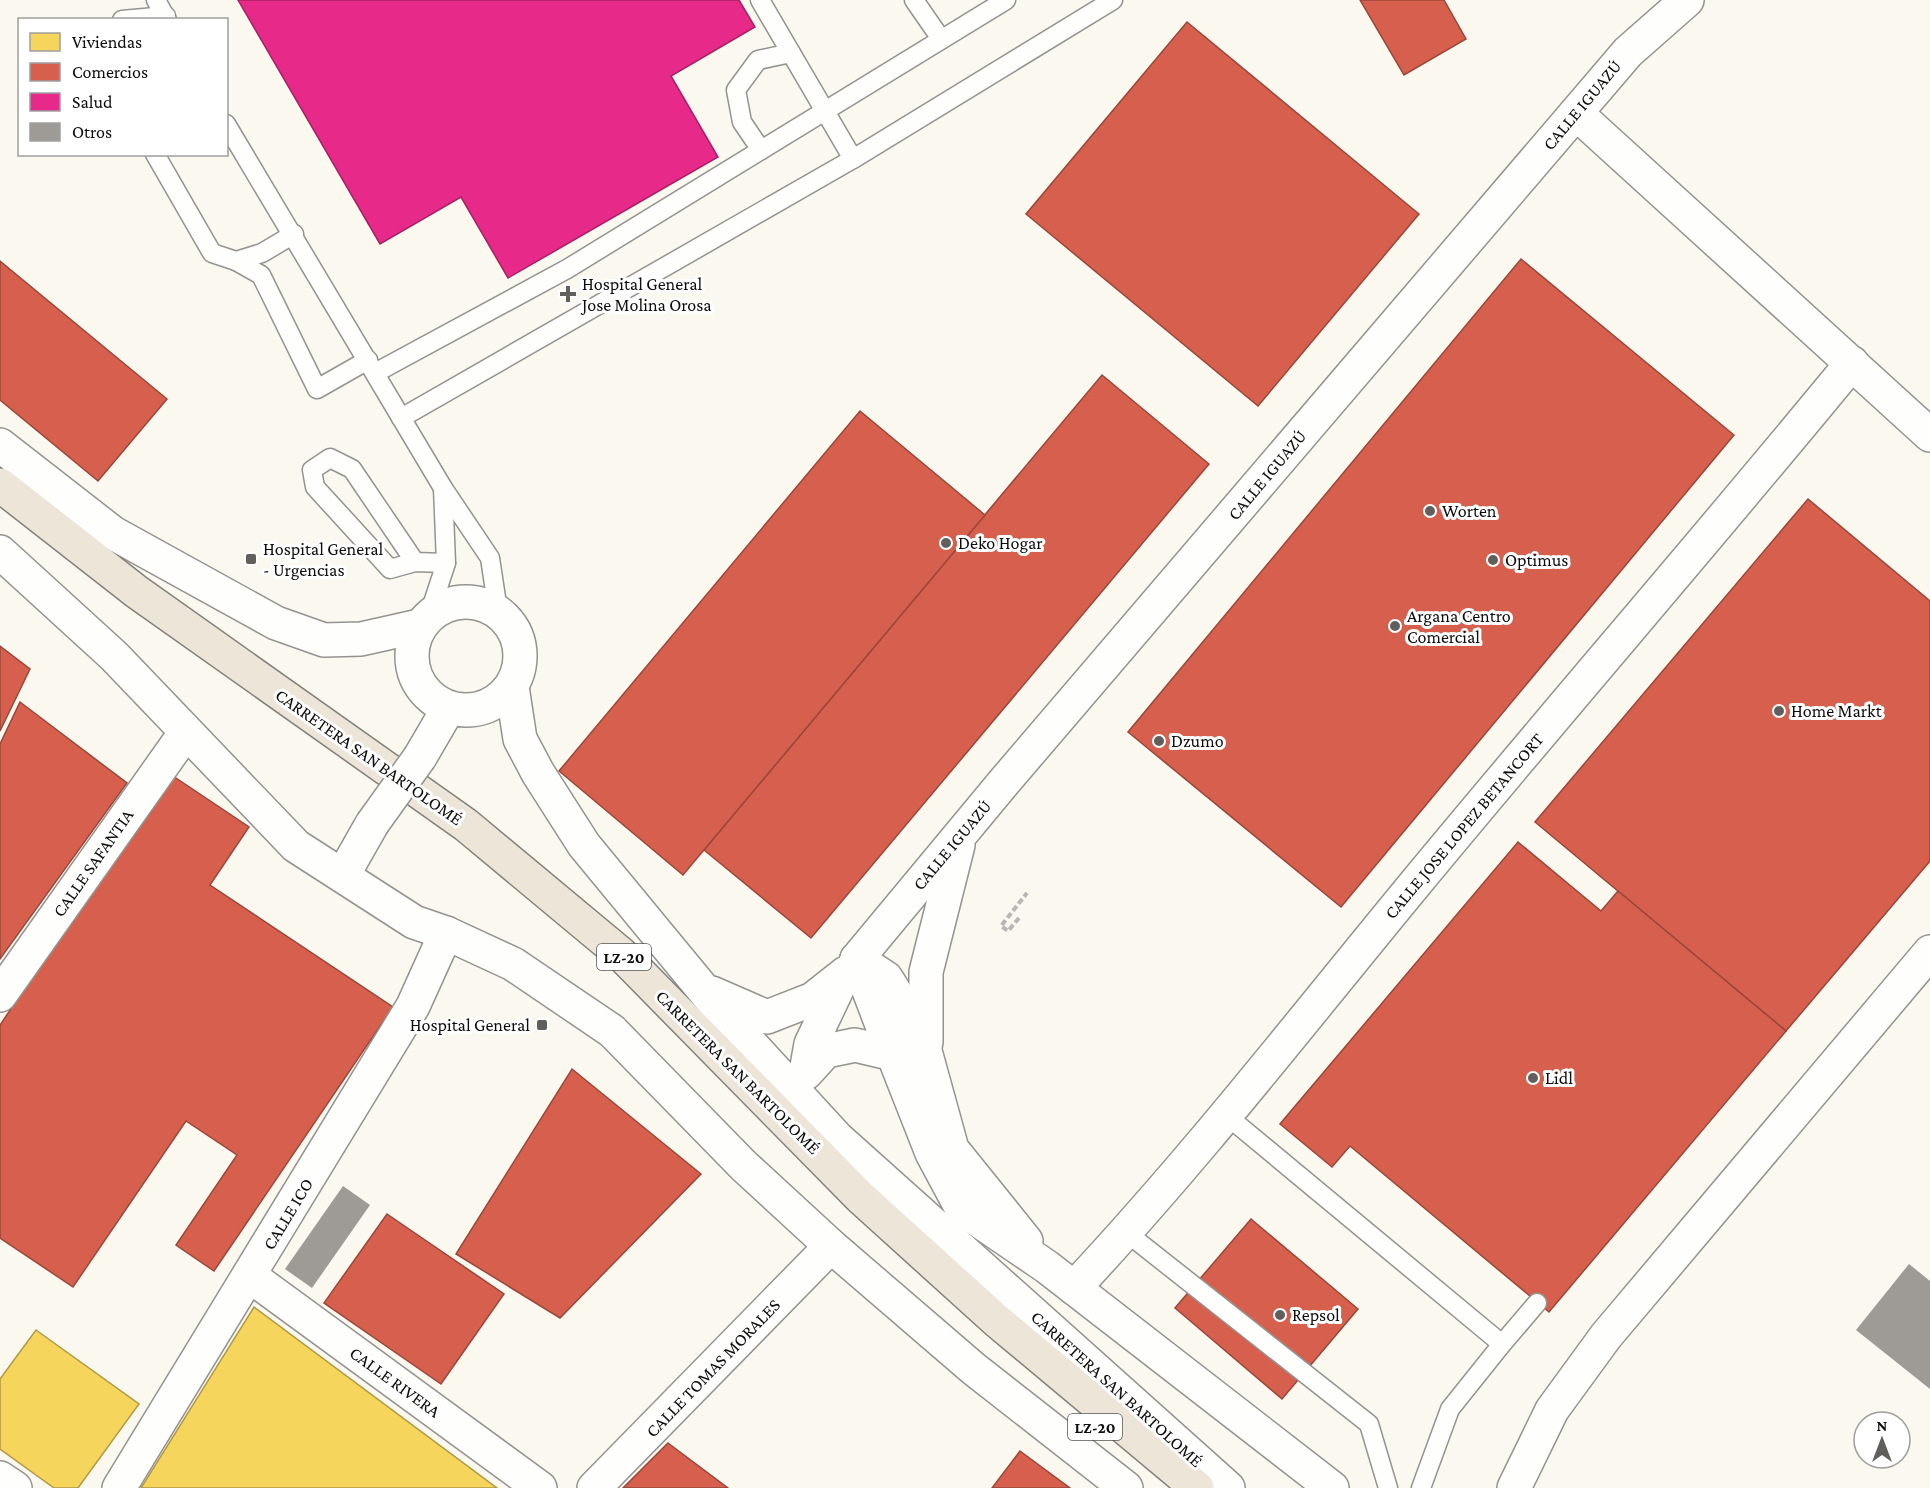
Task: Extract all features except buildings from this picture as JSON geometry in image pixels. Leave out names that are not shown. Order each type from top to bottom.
[{"type":"main road","name":"CARRETERA SAN BARTOLOMÉ","points":[[0,485],[137,592],[466,825],[621,954],[860,1197],[997,1321],[1197,1488]]},
{"type":"main road","name":"CARRETERA SAN BARTOLOMÉ","points":[[0,508],[127,608],[460,845],[606,969],[849,1209],[1024,1366],[1167,1488]]},
{"type":"street","name":"CALLE IGUAZÚ","points":[[851,966],[960,838],[1004,782],[1628,52],[1687,0]]},
{"type":"street","points":[[1576,113],[1930,435]]},
{"type":"street","name":"CALLE JOSE LOPEZ BETANCORT","points":[[1074,1288],[1127,1233],[1421,877],[1852,363]]},
{"type":"street","points":[[0,445],[113,533],[276,623],[324,640],[361,639],[424,620],[463,601],[498,611],[516,633],[521,660],[512,687],[484,708],[448,709],[421,689],[410,658],[424,620]]},
{"type":"street","points":[[0,552],[114,656],[296,846],[414,922],[446,933],[513,964],[612,1031],[743,1165],[831,1246],[974,1369],[1126,1488]]},
{"type":"street","name":"CARRETERA SAN BARTOLOMÉ","points":[[512,687],[520,739],[538,773],[584,845],[702,988],[813,1112],[855,1154],[1228,1488]]},
{"type":"street","points":[[343,875],[372,824],[420,757],[448,709]]},
{"type":"street","name":"CALLE SAFANTIA","points":[[0,995],[186,732]]},
{"type":"street","points":[[925,1051],[926,972],[960,838]]},
{"type":"street","name":"CALLE ICO","points":[[119,1488],[413,1006],[446,933]]},
{"type":"street","points":[[1514,1488],[1552,1410],[1606,1336],[1930,952]]},
{"type":"street","points":[[702,988],[739,1007],[767,1017],[813,999],[851,966]]},
{"type":"street","points":[[851,966],[886,978],[906,1010],[925,1051],[952,1149],[1047,1267]]},
{"type":"street","points":[[851,966],[893,1053],[932,1153],[962,1209],[1047,1267],[1332,1488]]},
{"type":"street","points":[[813,1112],[806,1073],[811,1044],[851,966]]},
{"type":"street","points":[[806,1073],[826,1051],[855,1045],[893,1053]]},
{"type":"street","name":"CALLE TOMAS MORALES","points":[[594,1488],[831,1246]]},
{"type":"street","name":"CALLE RIVERA","points":[[250,1276],[540,1488]]},
{"type":"street","points":[[0,1478],[15,1488]]},
{"type":"lane","points":[[156,0],[167,18]]},
{"type":"lane","points":[[760,0],[853,159]]},
{"type":"lane","points":[[914,0],[941,39]]},
{"type":"lane","points":[[156,156],[212,253],[236,261],[261,274],[317,389],[371,367],[567,268],[1006,0]]},
{"type":"lane","points":[[401,418],[853,159],[1110,1]]},
{"type":"lane","points":[[761,150],[742,122],[736,90],[759,60],[791,53]]},
{"type":"lane","points":[[228,127],[294,234],[443,488],[490,558],[498,611]]},
{"type":"lane","points":[[236,261],[262,254],[294,234]]},
{"type":"lane","points":[[415,562],[352,469],[330,458],[312,470],[315,487],[390,569],[415,562],[446,563]]},
{"type":"lane","points":[[424,620],[446,563],[443,488]]},
{"type":"lane","points":[[1226,1115],[1502,1344]]},
{"type":"lane","points":[[1127,1233],[1369,1424],[1388,1488]]},
{"type":"lane","points":[[1421,1488],[1450,1409],[1537,1303]]},
{"type":"path","points":[[1019,918],[1008,931],[1001,926],[1027,893]]},
{"type":"place","name":"Hospital General Jose Molina Orosa","points":[[568,294]]},
{"type":"place","name":"Worten","points":[[1430,511]]},
{"type":"place","name":"Deko Hogar","points":[[946,543]]},
{"type":"place","name":"Hospital General - Urgencias","points":[[251,559]]},
{"type":"place","name":"Optimus","points":[[1493,560]]},
{"type":"place","name":"Argana Centro Comercial","points":[[1395,626]]},
{"type":"place","name":"Home Markt","points":[[1779,711]]},
{"type":"place","name":"Dzumo","points":[[1159,741]]},
{"type":"place","name":"Hospital General","points":[[542,1025]]},
{"type":"place","name":"Lidl","points":[[1533,1078]]},
{"type":"place","name":"Repsol","points":[[1280,1315]]}]
